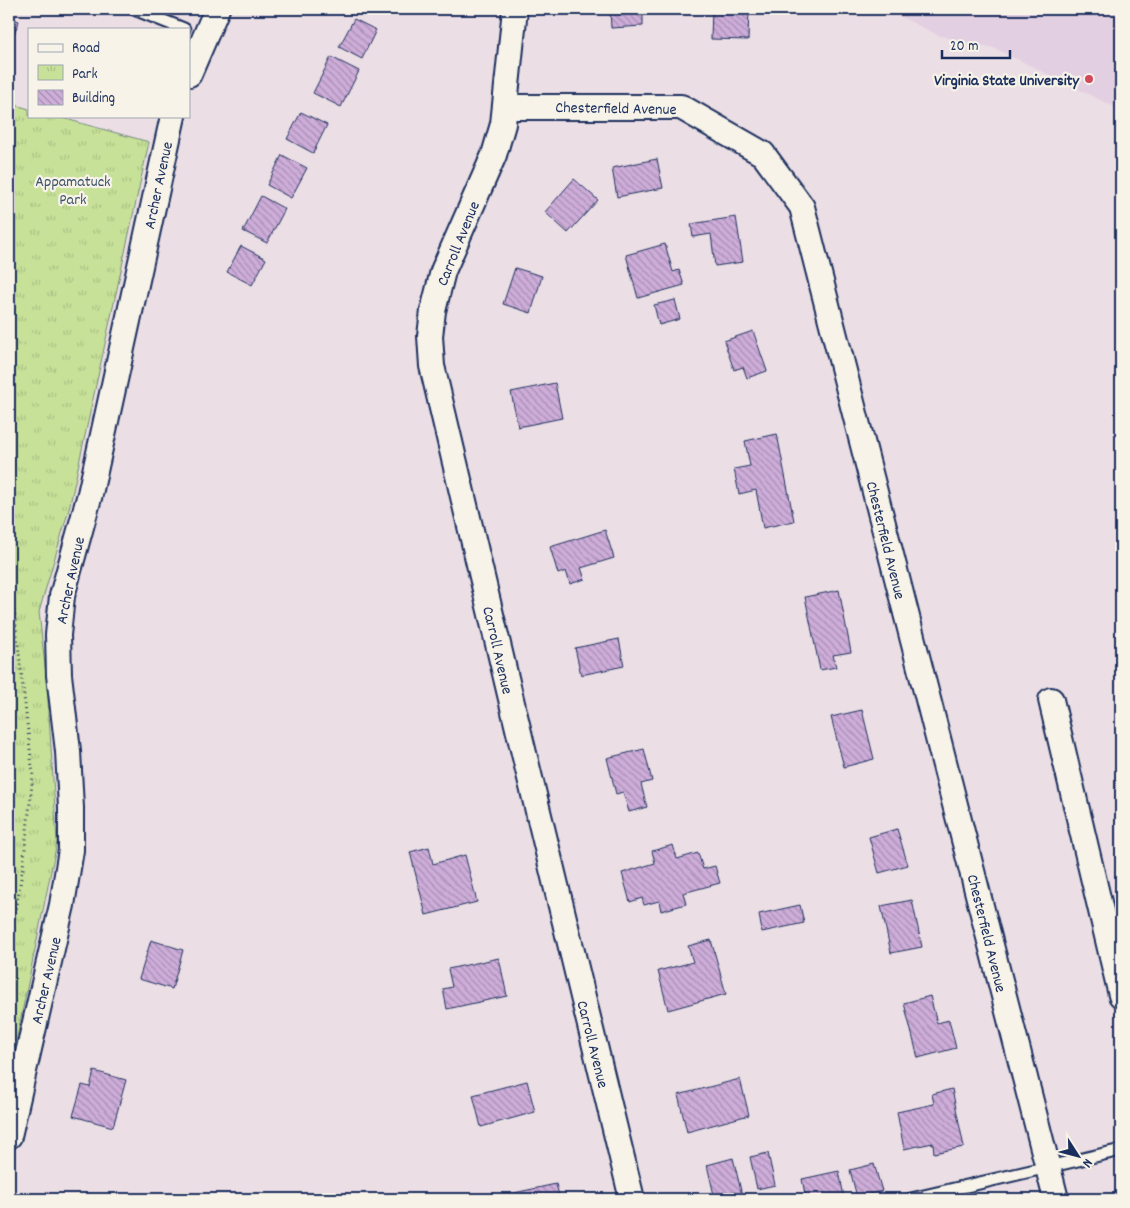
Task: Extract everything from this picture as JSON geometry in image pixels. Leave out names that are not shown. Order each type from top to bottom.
[{"type":"street","points":[[190,64],[193,32],[217,9]]},
{"type":"street","name":"Carroll Avenue","points":[[515,9],[503,124],[494,155],[443,271],[433,311],[430,336],[432,366],[632,1199]]},
{"type":"street","name":"Chesterfield Avenue","points":[[506,107],[681,107],[763,154],[802,207],[1056,1199]]},
{"type":"street","name":"Archer Avenue","points":[[9,1136],[62,905],[71,850],[68,752],[58,655],[62,596],[90,494],[173,118]]},
{"type":"street","points":[[1051,700],[1121,995]]},
{"type":"lane","points":[[134,9],[183,28]]},
{"type":"lane","points":[[911,1199],[1121,1150]]},
{"type":"path","points":[[9,948],[23,867],[33,775],[14,609]]},
{"type":"shaded area","name":"Virginia State University","points":[[902,9],[1121,9],[1121,110],[994,48],[940,36],[899,16]]},
{"type":"green space","name":"Appamatuck Park","points":[[9,103],[28,109],[28,118],[62,118],[149,142],[69,509],[39,612],[47,684],[57,842],[9,1076]]},
{"type":"building","points":[[380,9],[394,9],[389,15]]},
{"type":"building","points":[[610,9],[643,9],[643,26],[611,28]]},
{"type":"building","points":[[712,9],[749,9],[748,40],[711,39]]},
{"type":"building","points":[[9,17],[19,21],[9,48]]},
{"type":"building","points":[[354,19],[376,30],[362,59],[339,47]]},
{"type":"building","points":[[331,57],[359,71],[341,107],[313,93]]},
{"type":"building","points":[[301,112],[327,125],[313,153],[287,139]]},
{"type":"building","points":[[282,155],[307,168],[291,198],[267,185]]},
{"type":"building","points":[[657,159],[663,188],[617,197],[612,168]]},
{"type":"building","points":[[574,179],[598,200],[568,233],[545,212]]},
{"type":"building","points":[[261,196],[285,209],[267,243],[243,231]]},
{"type":"building","points":[[736,217],[743,262],[715,266],[711,234],[693,237],[691,224]]},
{"type":"building","points":[[665,244],[673,272],[679,270],[684,285],[638,298],[626,255]]},
{"type":"building","points":[[241,246],[266,259],[252,285],[227,272]]},
{"type":"building","points":[[515,268],[542,276],[531,313],[503,304]]},
{"type":"building","points":[[675,300],[680,319],[659,325],[654,305]]},
{"type":"building","points":[[753,331],[767,371],[747,378],[743,367],[734,370],[724,341]]},
{"type":"building","points":[[555,383],[562,418],[518,427],[511,392]]},
{"type":"building","points":[[777,434],[794,521],[763,528],[756,490],[739,494],[734,469],[750,466],[745,441]]},
{"type":"building","points":[[605,530],[614,558],[581,568],[585,579],[570,584],[566,571],[558,574],[550,547]]},
{"type":"building","points":[[839,590],[851,652],[833,655],[836,667],[820,670],[805,597]]},
{"type":"building","points":[[619,639],[624,666],[581,675],[575,648]]},
{"type":"building","points":[[862,710],[874,759],[844,767],[831,717]]},
{"type":"building","points":[[644,749],[652,781],[641,784],[647,807],[629,812],[623,792],[616,794],[607,758]]},
{"type":"building","points":[[897,829],[908,865],[879,873],[869,837]]},
{"type":"building","points":[[673,845],[677,859],[698,853],[703,869],[715,866],[720,883],[683,893],[686,904],[661,911],[659,901],[644,905],[642,898],[630,902],[622,873],[655,863],[652,851]]},
{"type":"building","points":[[429,847],[433,864],[465,855],[477,902],[426,915],[410,852]]},
{"type":"building","points":[[912,900],[922,947],[891,953],[881,906]]},
{"type":"building","points":[[800,905],[804,923],[762,932],[759,914]]},
{"type":"building","points":[[151,940],[183,950],[172,989],[139,979]]},
{"type":"building","points":[[711,940],[726,994],[668,1010],[658,971],[693,962],[688,946]]},
{"type":"building","points":[[499,958],[507,996],[447,1009],[443,989],[452,987],[448,969]]},
{"type":"building","points":[[930,996],[937,1023],[949,1020],[956,1048],[918,1058],[904,1003]]},
{"type":"building","points":[[94,1071],[126,1080],[113,1127],[73,1116],[82,1085],[90,1087]]},
{"type":"building","points":[[740,1079],[749,1115],[687,1132],[678,1095]]},
{"type":"building","points":[[527,1081],[535,1112],[481,1127],[473,1095]]},
{"type":"building","points":[[952,1089],[964,1147],[934,1153],[933,1143],[904,1149],[897,1112],[934,1104],[932,1094]]},
{"type":"building","points":[[768,1153],[775,1185],[757,1189],[750,1157]]},
{"type":"building","points":[[733,1158],[743,1199],[715,1199],[707,1165]]},
{"type":"building","points":[[874,1164],[882,1191],[857,1197],[850,1170]]},
{"type":"building","points":[[839,1171],[844,1197],[806,1199],[802,1179]]},
{"type":"building","points":[[556,1184],[560,1199],[501,1199],[500,1196]]},
{"type":"place","name":"Virginia State University","points":[[1089,79]]}]
